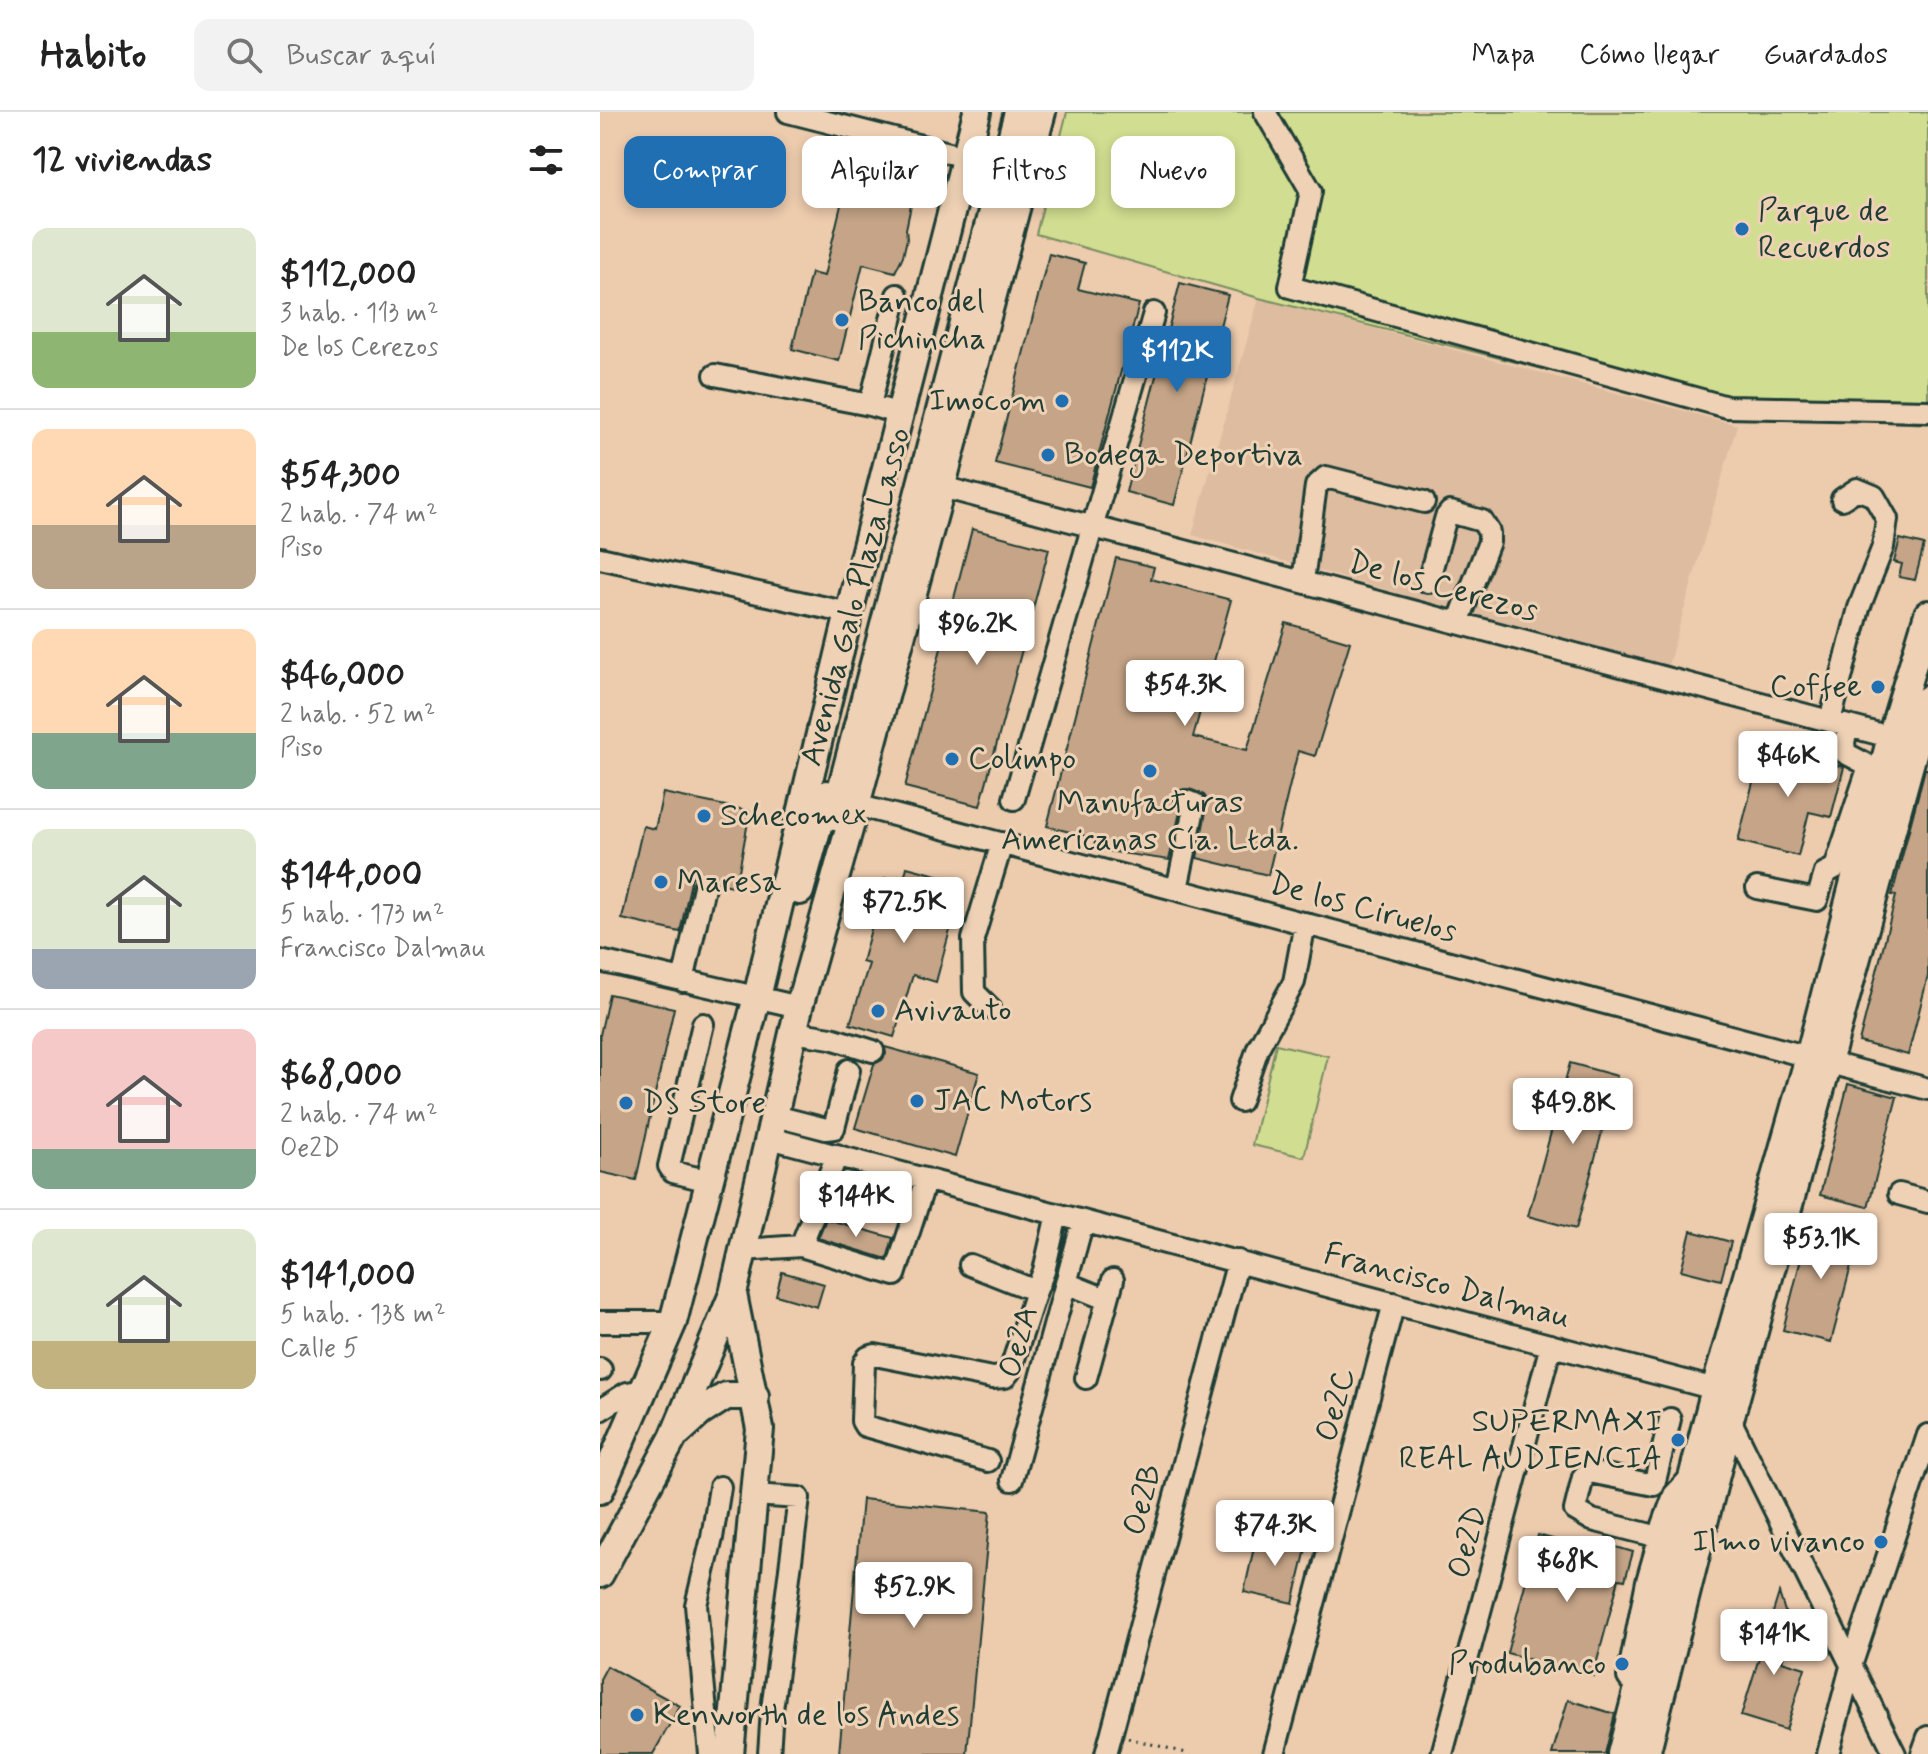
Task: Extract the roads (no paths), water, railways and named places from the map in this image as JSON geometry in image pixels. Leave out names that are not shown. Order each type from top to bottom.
[{"type":"main road","name":"Avenida Galo Plaza Lasso","points":[[971,136],[977,112]]},
{"type":"main road","name":"Avenida Galo Plaza Lasso","points":[[757,997],[782,957],[853,695],[1001,112]]},
{"type":"main road","name":"Avenida Galo Plaza Lasso","points":[[796,1020],[796,960],[1018,112]]},
{"type":"main road","name":"Avenida Galo Plaza Lasso","points":[[600,1574],[673,1438],[733,1294],[796,1020],[1042,112]]},
{"type":"main road","name":"Avenida Galo Plaza Lasso","points":[[600,1490],[673,1322],[757,997],[849,613],[963,165]]},
{"type":"main road","points":[[1911,743],[1928,614]]},
{"type":"main road","points":[[1621,1754],[1637,1690],[1656,1581],[1693,1475],[1715,1389],[1819,1060],[1911,743],[1928,699]]},
{"type":"main road","points":[[1646,1754],[1819,1060]]},
{"type":"main road","points":[[730,1754],[760,1429],[733,1294]]},
{"type":"main road","points":[[673,1438],[701,1412],[726,1396],[755,1396]]},
{"type":"street","points":[[788,112],[963,156]]},
{"type":"street","points":[[1265,112],[1311,191],[1290,287],[1727,407],[1928,411]]},
{"type":"street","points":[[870,405],[897,295]]},
{"type":"street","points":[[1014,799],[1154,313]]},
{"type":"street","points":[[715,375],[870,405],[900,414]]},
{"type":"street","points":[[1303,581],[1316,486],[1321,479],[1326,477],[1424,502]]},
{"type":"street","name":"De los Cerezos","points":[[942,487],[1911,743]]},
{"type":"street","points":[[1757,888],[1817,900],[1825,873],[1835,868],[1868,769],[1866,764],[1845,753],[1839,724],[1859,608],[1883,547],[1887,519],[1874,496],[1857,489],[1842,499]]},
{"type":"street","points":[[1428,582],[1450,512],[1482,521],[1489,532],[1489,542],[1458,623]]},
{"type":"street","points":[[600,558],[849,613]]},
{"type":"street","points":[[1177,889],[1195,804],[1186,801]]},
{"type":"street","name":"De los Ciruelos","points":[[856,805],[1928,1089]]},
{"type":"street","points":[[990,1008],[974,992],[973,939],[1002,843]]},
{"type":"street","points":[[683,981],[704,887]]},
{"type":"street","points":[[1240,1101],[1258,1048],[1294,982],[1305,923]]},
{"type":"street","points":[[600,961],[757,997],[831,1038],[873,1051]]},
{"type":"street","points":[[703,1024],[669,1166],[673,1172],[709,1181]]},
{"type":"street","points":[[772,1127],[834,1128],[849,1070]]},
{"type":"street","name":"Francisco Dalmau","points":[[772,1127],[837,1155],[1715,1389]]},
{"type":"street","points":[[801,1246],[837,1155]]},
{"type":"street","points":[[743,1250],[801,1246],[895,1275],[926,1179]]},
{"type":"street","points":[[1899,1194],[1928,1202]]},
{"type":"street","points":[[988,1461],[865,1426],[862,1421],[864,1363],[868,1357],[875,1355],[992,1378],[1005,1377],[1010,1371],[1044,1271],[1057,1214]]},
{"type":"street","name":"Oe2A","points":[[1012,1480],[1083,1221]]},
{"type":"street","name":"Oe2B","points":[[1106,1754],[1238,1261]]},
{"type":"street","points":[[970,1265],[1036,1291]]},
{"type":"street","points":[[1066,1283],[1109,1289],[1086,1378]]},
{"type":"street","name":"Oe2C","points":[[1274,1754],[1394,1303]]},
{"type":"street","points":[[600,1322],[673,1322]]},
{"type":"street","name":"Oe2D","points":[[1442,1754],[1551,1345]]},
{"type":"street","points":[[1715,1389],[1895,1754]]},
{"type":"street","points":[[600,1410],[627,1393],[644,1390]]},
{"type":"street","points":[[1659,1537],[1592,1520],[1575,1510],[1583,1477],[1590,1472],[1654,1485],[1670,1419]]},
{"type":"street","points":[[1828,1754],[1852,1663],[1928,1435]]},
{"type":"street","points":[[1656,1581],[1659,1537],[1674,1495],[1693,1475]]},
{"type":"street","points":[[710,1754],[696,1605],[720,1487]]},
{"type":"street","points":[[753,1495],[799,1498],[769,1754]]},
{"type":"street","points":[[1922,1754],[1928,1737]]},
{"type":"place","name":"Parque de Recuerdos","points":[[1742,229]]},
{"type":"place","name":"Banco del Pichincha","points":[[842,320]]},
{"type":"place","name":"Imocom","points":[[1062,401]]},
{"type":"place","name":"Bodega Deportiva","points":[[1048,455]]},
{"type":"place","name":"Coffee","points":[[1878,687]]},
{"type":"place","name":"Colimpo","points":[[952,759]]},
{"type":"place","name":"Manufacturas Americanas Cía. Ltda.","points":[[1150,771]]},
{"type":"place","name":"Schecomex","points":[[704,816]]},
{"type":"place","name":"Maresa","points":[[661,882]]},
{"type":"place","name":"Avivauto","points":[[878,1011]]},
{"type":"place","name":"JAC Motors","points":[[917,1101]]},
{"type":"place","name":"DS Store","points":[[626,1103]]},
{"type":"place","name":"SUPERMAXI REAL AUDIENCIA","points":[[1678,1440]]},
{"type":"place","name":"Ilmo vivanco","points":[[1881,1542]]},
{"type":"place","name":"Produbanco","points":[[1622,1664]]},
{"type":"place","name":"Kenworth de los Andes","points":[[637,1715]]}]
